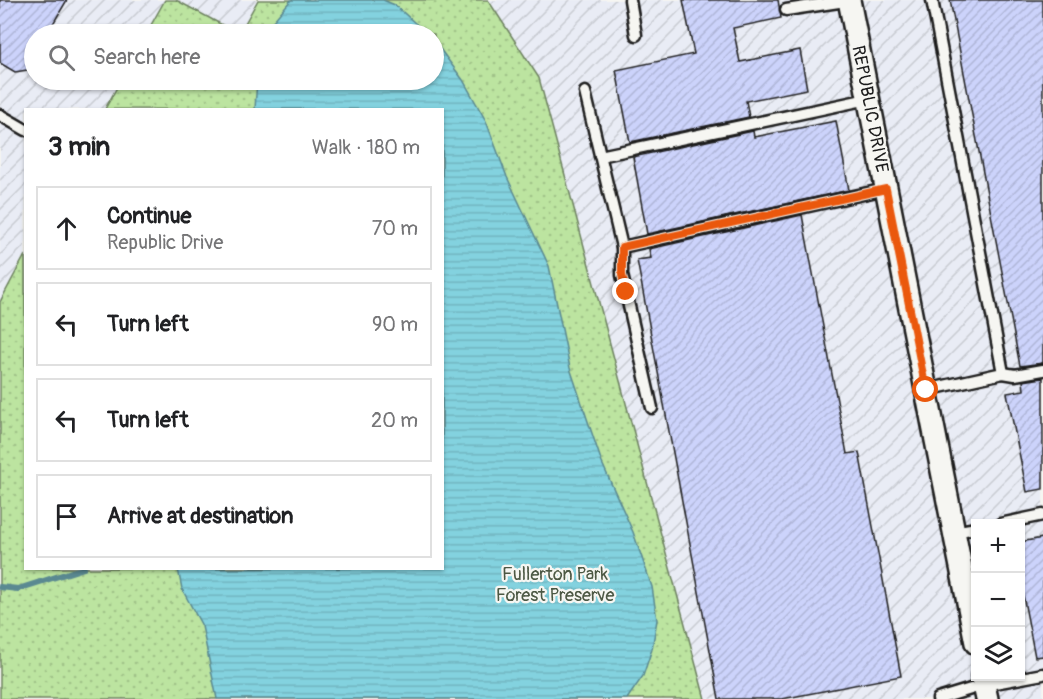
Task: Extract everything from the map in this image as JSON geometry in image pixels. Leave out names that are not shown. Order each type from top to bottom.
[{"type":"street","name":"REPUBLIC DRIVE","points":[[850,0],[972,627]]},
{"type":"lane","points":[[630,0],[636,34]]},
{"type":"lane","points":[[786,10],[850,0]]},
{"type":"lane","points":[[932,0],[1003,373]]},
{"type":"lane","points":[[585,93],[622,247],[622,275],[652,408]]},
{"type":"lane","points":[[600,156],[868,99]]},
{"type":"lane","points":[[0,115],[24,129]]},
{"type":"lane","points":[[622,247],[886,189]]},
{"type":"lane","points":[[926,390],[1003,373],[1014,375],[1043,370]]},
{"type":"lane","points":[[1025,519],[1043,516]]},
{"type":"lane","points":[[954,532],[971,529]]},
{"type":"lane","points":[[938,699],[1043,675]]},
{"type":"shaded area","points":[[0,0],[165,0],[152,24],[24,24],[24,90],[115,90],[106,108],[24,108],[24,257],[0,302]]},
{"type":"shaded area","points":[[176,0],[258,0],[245,24],[220,24]]},
{"type":"shaded area","points":[[488,0],[1043,0],[1043,699],[705,699],[539,78]]},
{"type":"green space","points":[[165,0],[176,0],[220,24],[152,24]]},
{"type":"green space","name":"Fullerton Park Forest Preserve","points":[[258,0],[488,0],[539,78],[705,699],[0,699],[0,302],[24,257],[24,570],[444,570],[444,108],[106,108],[115,90],[444,90],[444,24],[245,24]]},
{"type":"water","points":[[291,0],[383,0],[395,5],[416,24],[270,24]]},
{"type":"water","points":[[444,54],[463,80],[486,121],[507,177],[549,266],[570,368],[602,463],[633,532],[652,587],[657,620],[652,649],[643,676],[627,699],[217,699],[202,626],[182,589],[178,570],[444,570],[444,108],[255,108],[256,90],[444,90]]},
{"type":"building","points":[[0,0],[67,0],[53,24],[24,24],[24,70],[15,72],[0,63]]},
{"type":"building","points":[[683,0],[778,0],[781,18],[733,28],[740,62],[800,50],[807,89],[746,101],[749,117],[630,142],[616,70],[694,54]]},
{"type":"building","points":[[950,0],[1043,0],[1043,363],[1020,366]]},
{"type":"building","points":[[836,121],[849,190],[647,234],[633,157],[753,131],[754,137]]},
{"type":"building","points":[[802,215],[847,454],[859,452],[901,676],[782,699],[719,699],[637,260],[651,258],[649,249]]},
{"type":"building","points":[[1043,378],[1043,489],[1027,492],[1007,393],[1024,390],[1023,381]]},
{"type":"building","points":[[1043,538],[1043,656],[1035,657],[1025,606],[1025,541]]},
{"type":"waterway","points":[[0,587],[18,589],[78,570]]},
{"type":"route","points":[[626,292],[622,275],[622,247],[886,189],[926,390]]}]
